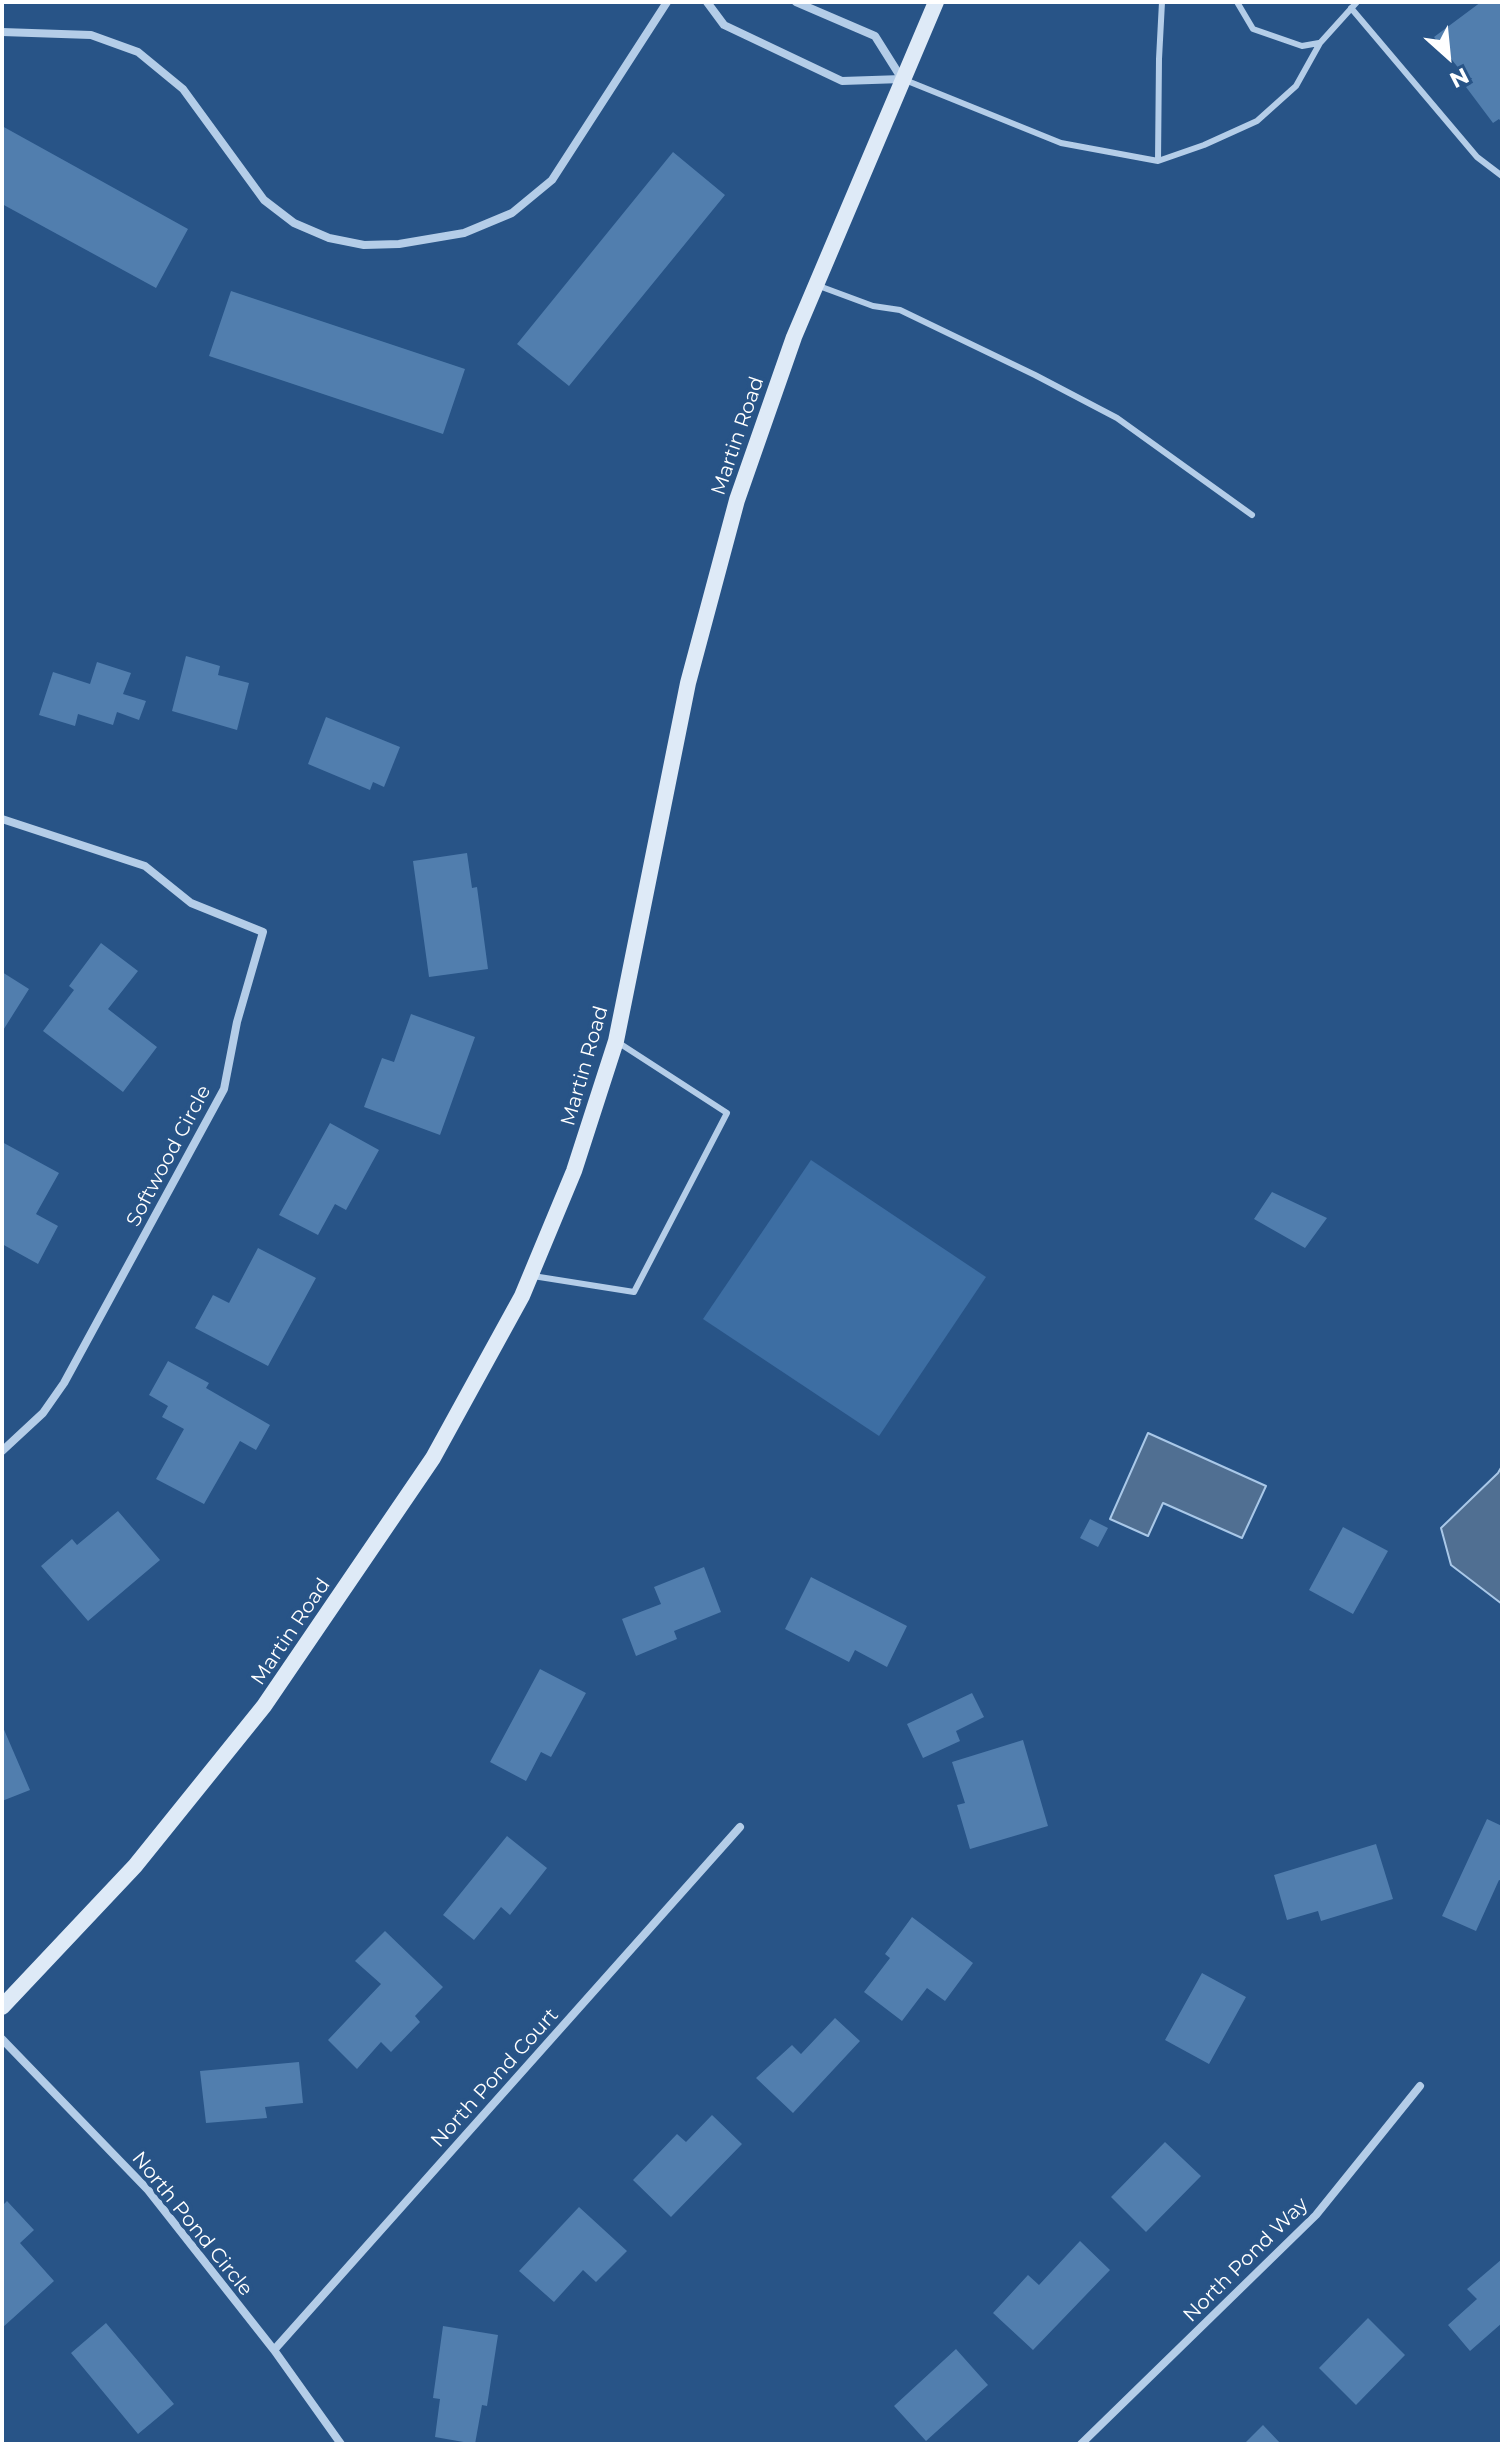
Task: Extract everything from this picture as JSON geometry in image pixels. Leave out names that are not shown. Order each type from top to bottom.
[{"type":"street","points":[[2,32],[91,35],[138,52],[183,89],[264,200],[294,223],[329,238],[364,245],[399,244],[464,233],[512,213],[552,180],[667,2]]},
{"type":"street","points":[[707,2],[724,25],[842,81],[902,79]]},
{"type":"street","points":[[796,2],[875,36],[902,79]]},
{"type":"street","name":"Martin Road","points":[[2,2007],[135,1866],[264,1706],[433,1458],[522,1296],[574,1171],[616,1041],[688,683],[737,500],[794,337],[936,2]]},
{"type":"street","name":"Softwood Circle","points":[[2,819],[145,866],[191,903],[263,932],[237,1022],[224,1089],[64,1383],[43,1413],[2,1451]]},
{"type":"street","name":"North Pond Court","points":[[274,2350],[740,1827]]},
{"type":"street","name":"North Pond Circle","points":[[2,2039],[148,2190],[274,2350],[341,2444]]},
{"type":"street","name":"North Pond Way","points":[[1081,2444],[1316,2215],[1420,2086]]},
{"type":"lane","points":[[1158,161],[1162,2]]},
{"type":"lane","points":[[1237,2],[1253,29],[1302,46],[1320,43]]},
{"type":"lane","points":[[902,79],[1061,143],[1158,161],[1257,121],[1296,86],[1320,43],[1354,5],[1477,157],[1502,176]]},
{"type":"lane","points":[[816,285],[873,306],[900,310],[1117,418],[1252,515]]},
{"type":"lane","points":[[531,1275],[634,1292],[727,1113],[616,1041]]},
{"type":"shaded area","points":[[811,1160],[986,1277],[879,1436],[703,1319]]},
{"type":"shaded area","points":[[1148,1433],[1266,1486],[1242,1538],[1163,1503],[1148,1536],[1110,1519]]},
{"type":"shaded area","points":[[1502,1466],[1502,1604],[1451,1565],[1441,1528]]},
{"type":"building","points":[[1481,2],[1502,2],[1502,123],[1499,119],[1493,123],[1466,87],[1471,84],[1434,37]]},
{"type":"building","points":[[2,126],[188,229],[156,288],[2,204]]},
{"type":"building","points":[[673,152],[725,195],[569,386],[517,344]]},
{"type":"building","points":[[231,291],[465,369],[443,434],[209,356]]},
{"type":"building","points":[[186,656],[220,666],[218,675],[249,683],[237,730],[172,711]]},
{"type":"building","points":[[97,662],[131,673],[123,694],[146,701],[139,720],[117,712],[113,725],[78,714],[75,726],[39,715],[53,672],[90,684]]},
{"type":"building","points":[[326,717],[400,747],[384,787],[373,782],[370,790],[308,764]]},
{"type":"building","points":[[467,853],[472,888],[477,887],[488,969],[429,977],[413,861]]},
{"type":"building","points":[[101,943],[138,971],[108,1009],[157,1047],[123,1092],[43,1031],[74,990],[69,986]]},
{"type":"building","points":[[2,972],[29,989],[2,1032]]},
{"type":"building","points":[[411,1014],[475,1037],[440,1135],[364,1107],[382,1058],[394,1062]]},
{"type":"building","points":[[330,1123],[379,1150],[346,1210],[335,1204],[318,1235],[279,1215]]},
{"type":"building","points":[[2,1142],[59,1173],[36,1214],[58,1226],[38,1264],[2,1244]]},
{"type":"building","points":[[1272,1192],[1327,1218],[1305,1248],[1254,1219]]},
{"type":"building","points":[[258,1248],[316,1278],[268,1366],[195,1328],[213,1295],[229,1303]]},
{"type":"building","points":[[168,1361],[209,1383],[206,1388],[270,1425],[256,1450],[240,1441],[204,1504],[156,1479],[184,1429],[162,1417],[168,1406],[149,1395]]},
{"type":"building","points":[[118,1511],[160,1560],[88,1621],[41,1566],[72,1539],[77,1545]]},
{"type":"building","points":[[1090,1519],[1108,1528],[1098,1547],[1080,1538]]},
{"type":"building","points":[[1343,1527],[1388,1551],[1353,1614],[1309,1590]]},
{"type":"building","points":[[704,1567],[721,1612],[674,1631],[677,1639],[636,1656],[622,1619],[661,1604],[654,1587]]},
{"type":"building","points":[[811,1577],[907,1626],[887,1667],[855,1650],[849,1662],[785,1629]]},
{"type":"building","points":[[540,1669],[586,1693],[551,1757],[541,1752],[526,1781],[490,1762]]},
{"type":"building","points":[[972,1693],[984,1717],[956,1731],[960,1741],[923,1758],[907,1724]]},
{"type":"building","points":[[2,1725],[30,1790],[2,1801]]},
{"type":"building","points":[[1023,1740],[1048,1826],[970,1849],[957,1805],[965,1803],[952,1762]]},
{"type":"building","points":[[1487,1819],[1502,1826],[1502,1881],[1499,1880],[1476,1931],[1442,1916]]},
{"type":"building","points":[[507,1836],[547,1868],[510,1915],[501,1907],[474,1940],[443,1915]]},
{"type":"building","points":[[1376,1844],[1393,1899],[1321,1921],[1318,1911],[1287,1920],[1274,1875]]},
{"type":"building","points":[[912,1917],[973,1963],[945,2001],[927,1988],[902,2021],[864,1992],[890,1958],[885,1954]]},
{"type":"building","points":[[385,1931],[443,1987],[415,2016],[420,2022],[391,2052],[381,2042],[357,2069],[328,2040],[381,1984],[355,1961]]},
{"type":"building","points":[[1202,1973],[1246,1997],[1209,2064],[1165,2040]]},
{"type":"building","points":[[835,2018],[860,2041],[793,2113],[756,2078],[792,2045],[801,2054]]},
{"type":"building","points":[[299,2062],[303,2103],[265,2107],[267,2118],[206,2123],[200,2071]]},
{"type":"building","points":[[712,2115],[742,2144],[671,2217],[633,2180],[677,2134],[686,2142]]},
{"type":"building","points":[[1165,2142],[1201,2176],[1146,2232],[1111,2197]]},
{"type":"building","points":[[7,2201],[34,2230],[20,2243],[54,2281],[2,2328],[2,2206]]},
{"type":"building","points":[[579,2207],[627,2251],[596,2282],[583,2270],[554,2302],[519,2271]]},
{"type":"building","points":[[1080,2241],[1110,2270],[1033,2350],[993,2313],[1028,2275],[1039,2285]]},
{"type":"building","points":[[1502,2259],[1502,2323],[1470,2351],[1448,2325],[1477,2299],[1467,2289]]},
{"type":"building","points":[[1368,2318],[1405,2355],[1356,2405],[1319,2368]]},
{"type":"building","points":[[106,2323],[174,2404],[138,2434],[71,2353]]},
{"type":"building","points":[[443,2326],[498,2335],[487,2406],[482,2405],[475,2444],[435,2437],[440,2399],[433,2398]]},
{"type":"building","points":[[956,2349],[988,2385],[926,2441],[894,2406]]},
{"type":"building","points":[[1263,2425],[1281,2444],[1244,2444]]}]
